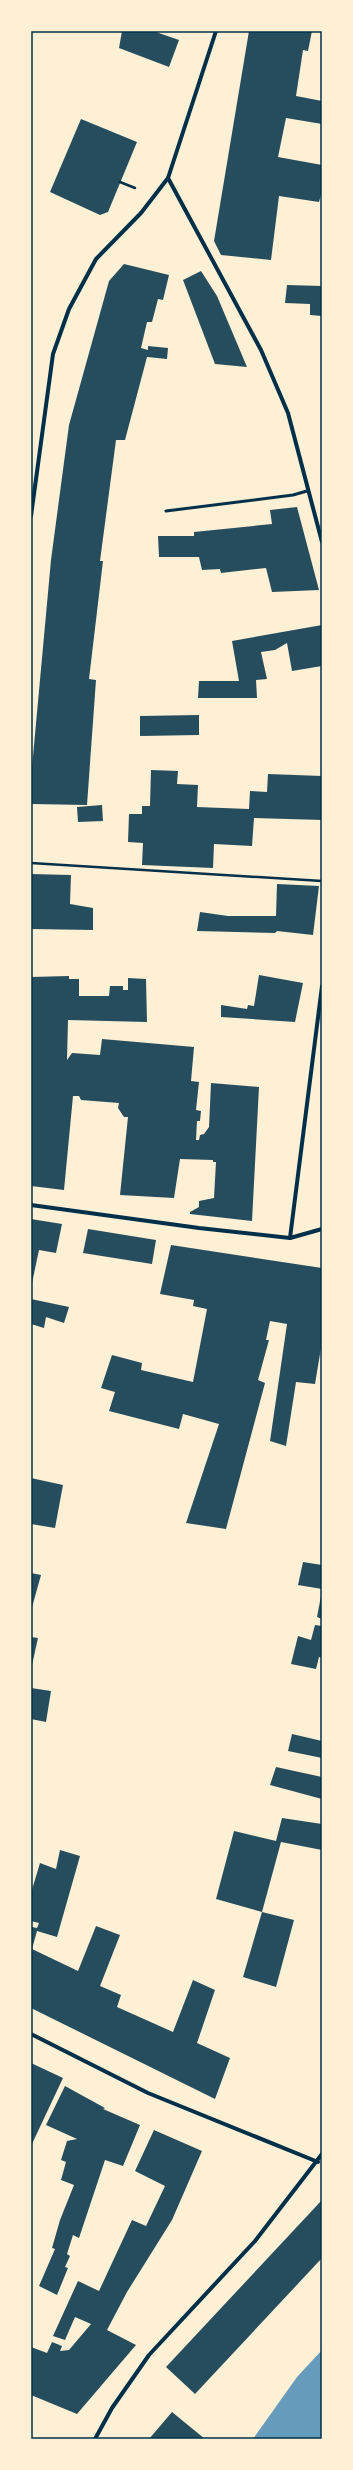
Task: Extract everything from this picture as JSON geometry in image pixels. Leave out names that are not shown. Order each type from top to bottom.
[{"type":"street","points":[[31,516],[53,354],[69,309],[96,259],[141,213],[168,178],[216,31]]},
{"type":"street","points":[[168,178],[261,350],[288,413],[322,542]]},
{"type":"street","points":[[290,1238],[313,1044],[322,986]]},
{"type":"street","points":[[31,1205],[199,1228],[290,1238],[322,1229]]},
{"type":"street","points":[[31,2034],[148,2092],[318,2162]]},
{"type":"street","points":[[95,2439],[112,2408],[149,2355],[255,2241],[318,2162],[322,2154]]},
{"type":"lane","points":[[166,511],[293,495],[308,491]]},
{"type":"path","points":[[31,863],[322,881]]},
{"type":"water","points":[[322,2350],[322,2439],[253,2439],[297,2377]]},
{"type":"building","points":[[122,31],[153,31],[179,40],[169,67],[119,48]]},
{"type":"building","points":[[249,31],[312,31],[308,51],[303,50],[296,96],[322,101],[322,124],[286,118],[278,157],[322,165],[322,191],[319,202],[279,196],[271,260],[221,255],[214,241]]},
{"type":"building","points":[[81,119],[137,142],[108,212],[100,215],[50,192]]},
{"type":"building","points":[[124,264],[169,275],[163,300],[158,299],[152,322],[147,322],[141,348],[148,350],[148,346],[168,348],[167,359],[147,357],[125,440],[116,440],[100,561],[103,561],[89,679],[96,680],[87,805],[31,804],[31,778],[51,560],[69,425],[109,281]]},
{"type":"building","points":[[201,271],[217,296],[247,367],[215,364],[183,280]]},
{"type":"building","points":[[287,285],[322,286],[322,316],[310,315],[310,304],[285,303]]},
{"type":"building","points":[[297,507],[319,590],[272,592],[266,568],[221,573],[220,569],[202,570],[199,557],[159,557],[158,536],[194,536],[194,532],[272,524],[270,510]]},
{"type":"building","points":[[322,625],[322,666],[292,671],[287,643],[275,650],[261,652],[267,679],[256,680],[257,698],[198,698],[199,681],[239,681],[232,641]]},
{"type":"building","points":[[199,715],[199,735],[140,736],[140,716]]},
{"type":"building","points":[[151,770],[178,771],[177,784],[198,785],[197,807],[249,809],[250,791],[267,792],[268,774],[322,776],[322,820],[254,818],[252,846],[214,844],[213,868],[142,865],[143,843],[128,842],[129,814],[142,814],[142,806],[150,806]]},
{"type":"building","points":[[102,805],[103,821],[78,822],[77,807]]},
{"type":"building","points":[[31,874],[71,875],[70,904],[93,908],[93,930],[31,929]]},
{"type":"building","points":[[277,884],[319,886],[313,935],[277,931],[275,933],[197,931],[200,912],[228,916],[276,916]]},
{"type":"building","points":[[259,975],[303,983],[295,1022],[221,1017],[221,1005],[247,1009],[248,1005],[254,1006]]},
{"type":"building","points":[[69,976],[69,979],[79,979],[79,996],[109,996],[110,986],[123,986],[123,990],[128,990],[128,978],[146,979],[147,1022],[68,1020],[67,1060],[72,1053],[100,1055],[102,1039],[194,1047],[191,1081],[199,1082],[196,1110],[201,1111],[200,1121],[197,1121],[196,1140],[199,1140],[200,1135],[204,1134],[209,1127],[211,1083],[259,1087],[252,1221],[190,1214],[190,1212],[199,1207],[199,1201],[214,1198],[216,1162],[213,1162],[213,1160],[180,1159],[174,1198],[120,1195],[128,1117],[124,1117],[118,1108],[119,1103],[81,1100],[79,1096],[73,1096],[64,1190],[31,1186],[31,977]]},
{"type":"building","points":[[31,1219],[62,1224],[56,1253],[39,1250],[32,1283]]},
{"type":"building","points":[[88,1229],[156,1240],[152,1264],[83,1253]]},
{"type":"building","points":[[171,1245],[322,1268],[322,1342],[315,1384],[296,1382],[286,1446],[270,1441],[287,1324],[270,1321],[266,1340],[269,1340],[258,1380],[265,1383],[226,1529],[186,1523],[219,1424],[183,1414],[179,1429],[109,1411],[115,1392],[101,1388],[112,1355],[142,1363],[141,1370],[193,1382],[207,1309],[193,1306],[194,1300],[160,1294]]},
{"type":"building","points":[[31,1299],[69,1307],[64,1323],[46,1317],[44,1328],[31,1324]]},
{"type":"building","points":[[31,1478],[63,1485],[55,1528],[31,1524]]},
{"type":"building","points":[[303,1562],[322,1565],[322,1589],[298,1585]]},
{"type":"building","points":[[31,1573],[41,1575],[31,1611]]},
{"type":"building","points":[[322,1596],[322,1619],[317,1617]]},
{"type":"building","points":[[315,1625],[322,1626],[322,1658],[319,1657],[316,1669],[291,1664],[298,1636],[311,1640]]},
{"type":"building","points":[[31,1637],[38,1638],[32,1665],[31,1665]]},
{"type":"building","points":[[31,1688],[51,1691],[46,1722],[31,1719]]},
{"type":"building","points":[[292,1734],[322,1741],[322,1758],[288,1751]]},
{"type":"building","points":[[276,1767],[322,1777],[322,1799],[270,1785]]},
{"type":"building","points":[[282,1818],[322,1824],[322,1850],[281,1842],[262,1912],[216,1899],[234,1831],[276,1841]]},
{"type":"building","points":[[60,1850],[80,1856],[57,1937],[37,1931],[32,1949],[78,1971],[96,1926],[120,1935],[100,1986],[121,1995],[117,2007],[173,2032],[193,1980],[215,1990],[197,2043],[230,2058],[215,2099],[31,2008],[31,1930],[32,1927],[37,1928],[39,1923],[31,1921],[31,1893],[40,1863],[56,1869]]},
{"type":"building","points":[[262,1912],[294,1920],[276,1987],[243,1977]]},
{"type":"building","points":[[31,2063],[63,2078],[31,2146]]},
{"type":"building","points":[[65,2086],[105,2108],[103,2109],[140,2125],[123,2166],[105,2160],[79,2238],[73,2235],[67,2254],[70,2256],[65,2267],[68,2268],[57,2295],[39,2286],[55,2249],[52,2248],[60,2220],[74,2185],[61,2180],[66,2162],[61,2160],[67,2141],[77,2139],[46,2125]]},
{"type":"building","points":[[154,2130],[202,2151],[172,2220],[127,2292],[107,2330],[136,2345],[77,2414],[31,2395],[31,2347],[47,2353],[52,2342],[62,2346],[60,2351],[69,2350],[91,2324],[75,2317],[65,2340],[53,2336],[78,2281],[99,2291],[132,2220],[146,2226],[165,2186],[135,2171]]},
{"type":"building","points":[[322,2200],[322,2258],[195,2394],[166,2367]]},
{"type":"building","points":[[172,2412],[205,2439],[149,2439]]}]
